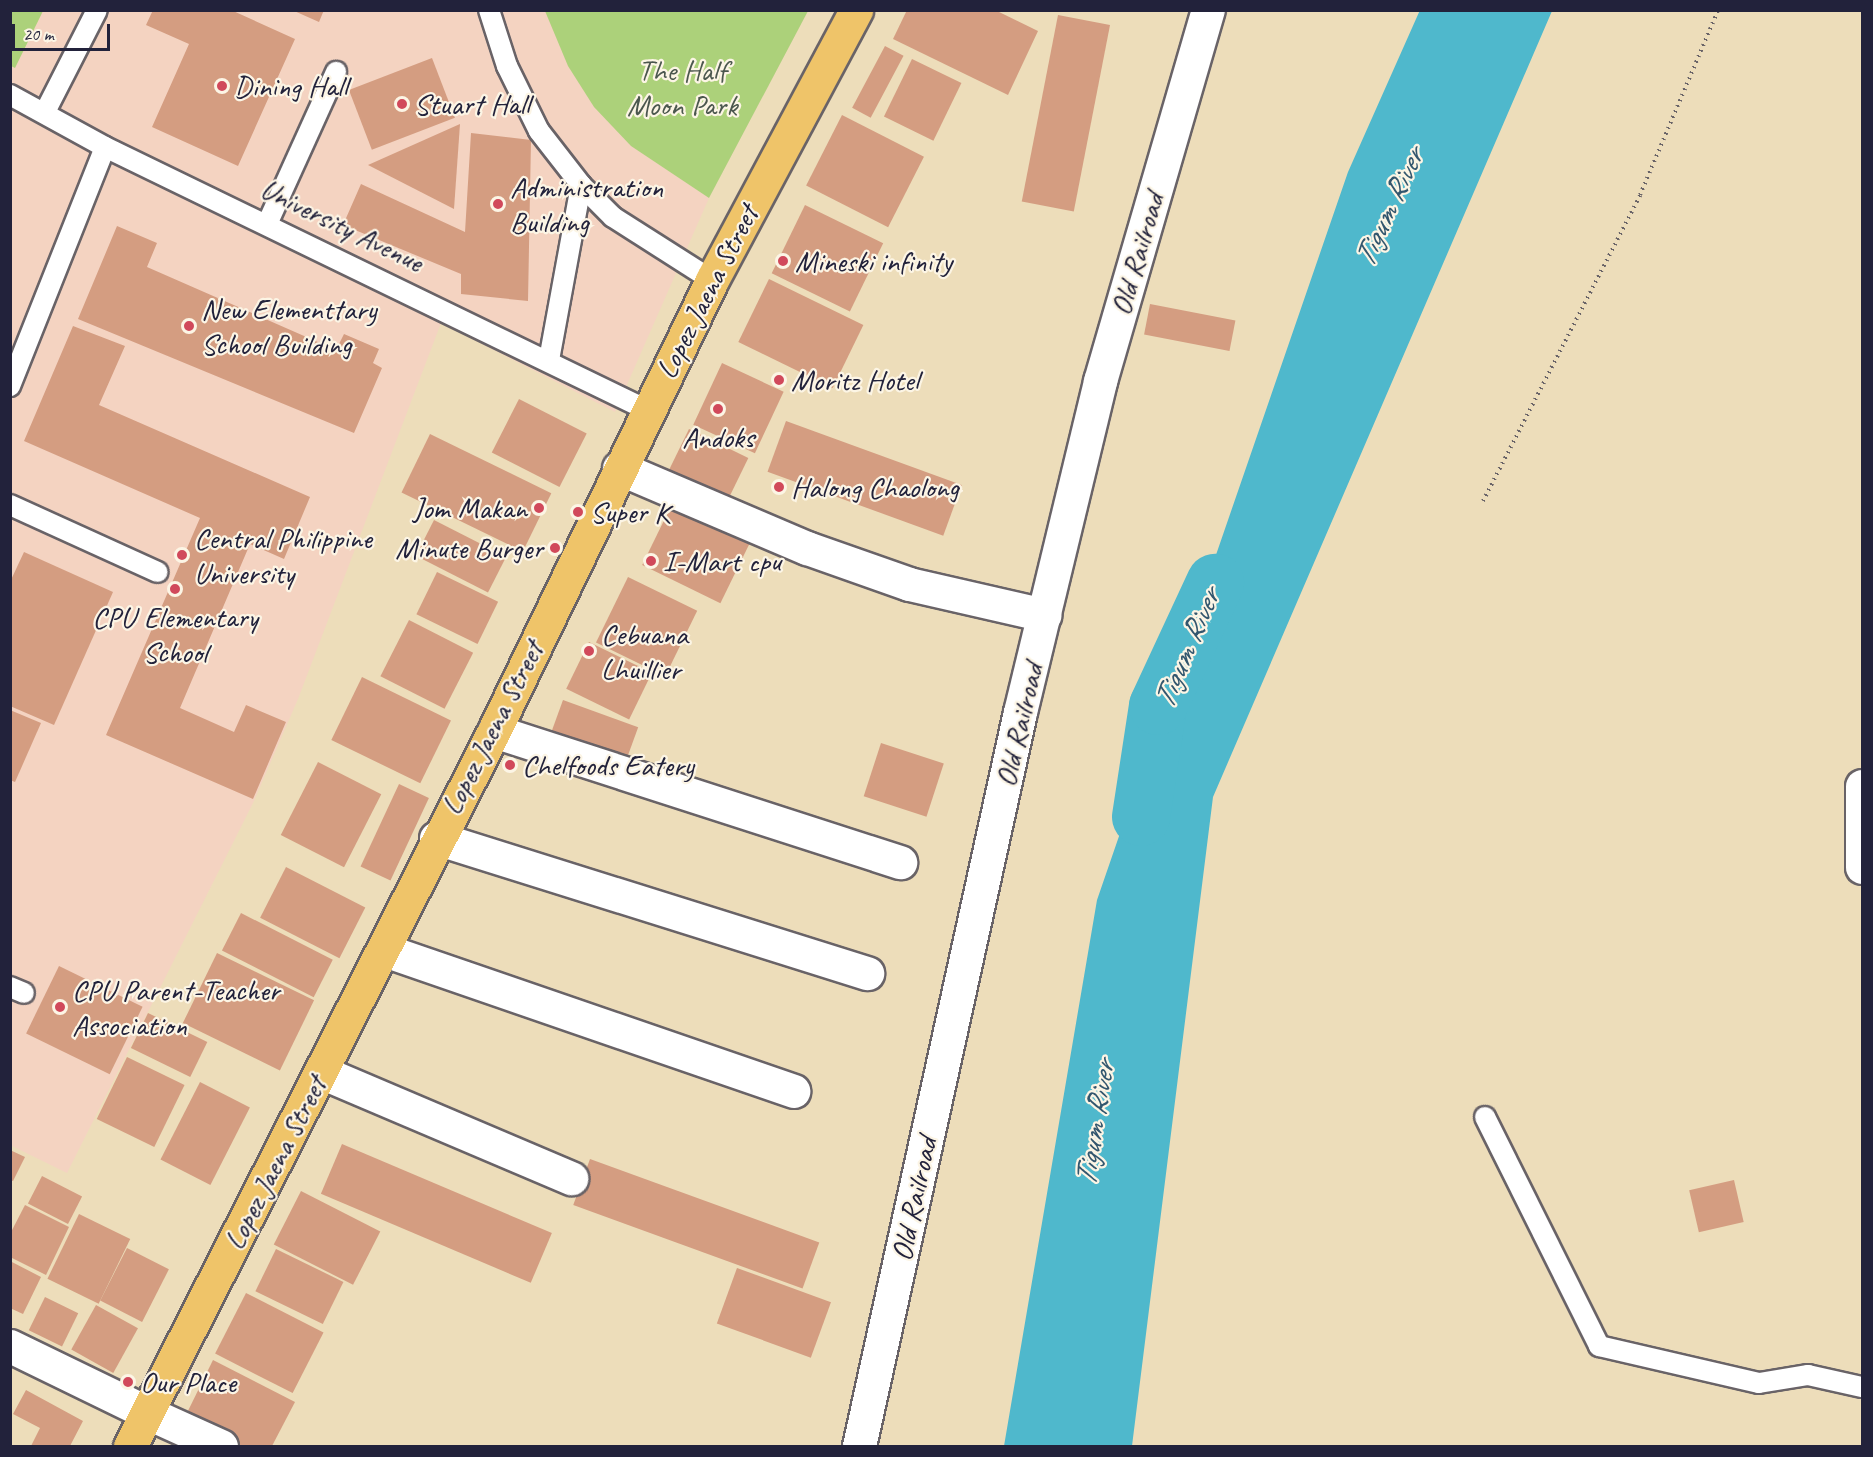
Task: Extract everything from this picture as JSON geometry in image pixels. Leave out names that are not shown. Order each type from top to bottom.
[{"type":"main road","name":"Lopez Jaena Street","points":[[130,1446],[384,950],[436,838],[494,730],[647,410],[712,280],[856,10]]},
{"type":"street","name":"Old Railroad","points":[[859,1446],[1044,615],[1100,381],[1208,10]]},
{"type":"street","points":[[620,468],[888,576],[1044,615]]},
{"type":"street","points":[[494,730],[900,862]]},
{"type":"street","points":[[1863,786],[1863,867]]},
{"type":"street","points":[[436,838],[867,973]]},
{"type":"street","points":[[384,950],[793,1091]]},
{"type":"street","points":[[321,1072],[571,1178]]},
{"type":"street","points":[[10,1346],[221,1446]]},
{"type":"lane","points":[[45,112],[97,10]]},
{"type":"lane","points":[[489,10],[507,66],[539,131],[581,185],[613,217],[712,280]]},
{"type":"lane","points":[[268,222],[336,72]]},
{"type":"lane","name":"University Avenue","points":[[10,95],[45,112],[105,147],[268,222],[586,377],[647,410]]},
{"type":"lane","points":[[10,386],[105,147]]},
{"type":"lane","points":[[549,360],[581,185]]},
{"type":"lane","points":[[10,505],[159,572]]},
{"type":"lane","points":[[1485,1117],[1599,1346],[1759,1383],[1808,1375],[1863,1387]]},
{"type":"path","points":[[1483,501],[1640,195],[1718,10]]},
{"type":"shaded area","name":"Central Philippine University","points":[[10,11],[808,11],[709,198],[615,412],[441,323],[298,699],[253,803],[67,1173],[10,1145]]},
{"type":"green space","points":[[11,10],[43,11],[15,68],[11,66]]},
{"type":"green space","name":"The Half Moon Park","points":[[545,10],[808,11],[709,198],[631,146],[594,107],[568,66]]},
{"type":"water","points":[[1420,10],[1552,11],[1213,797],[1132,1446],[1004,1446],[1097,900],[1348,172]]},
{"type":"building","name":"Dining Hall","points":[[153,10],[231,10],[295,39],[238,166],[152,127],[189,44],[146,25]]},
{"type":"building","points":[[292,10],[324,10],[319,22]]},
{"type":"building","points":[[907,10],[995,10],[1038,31],[1008,95],[893,39]]},
{"type":"building","points":[[1058,15],[1110,25],[1074,212],[1022,202]]},
{"type":"building","points":[[885,46],[904,56],[871,118],[852,108]]},
{"type":"building","name":"Stuart Hall","points":[[432,58],[455,118],[372,150],[349,90]]},
{"type":"building","points":[[912,59],[961,83],[933,141],[884,117]]},
{"type":"building","points":[[842,115],[924,157],[888,227],[806,185]]},
{"type":"building","points":[[460,124],[454,209],[368,165]]},
{"type":"building","name":"Administration Building","points":[[471,133],[531,140],[528,301],[461,294],[461,274],[343,225],[361,184],[465,232]]},
{"type":"building","points":[[805,205],[883,243],[850,311],[772,273]]},
{"type":"building","name":"New Elementtary School Building","points":[[117,226],[157,243],[147,267],[336,350],[344,334],[379,349],[373,363],[382,368],[354,433],[78,319]]},
{"type":"building","points":[[769,279],[863,325],[833,388],[738,342]]},
{"type":"building","points":[[1150,304],[1235,321],[1229,351],[1144,334]]},
{"type":"building","points":[[73,326],[125,346],[99,405],[310,497],[284,559],[250,544],[180,708],[234,732],[246,705],[286,722],[253,799],[106,735],[200,518],[24,441]]},
{"type":"building","points":[[722,363],[784,392],[755,453],[693,425]]},
{"type":"building","points":[[519,399],[587,434],[559,487],[492,452]]},
{"type":"building","points":[[786,421],[962,485],[943,536],[768,472]]},
{"type":"building","points":[[689,429],[748,458],[726,505],[666,476]]},
{"type":"building","points":[[430,434],[551,493],[523,552],[402,492]]},
{"type":"building","points":[[672,504],[750,542],[720,603],[642,565]]},
{"type":"building","points":[[434,520],[506,557],[488,592],[416,556]]},
{"type":"building","points":[[24,552],[113,592],[54,725],[10,706],[10,582]]},
{"type":"building","points":[[437,572],[498,602],[478,644],[416,614]]},
{"type":"building","points":[[628,577],[697,611],[665,676],[596,643]]},
{"type":"building","points":[[409,620],[473,653],[445,709],[380,676]]},
{"type":"building","points":[[589,642],[652,673],[629,719],[566,689]]},
{"type":"building","points":[[362,677],[451,720],[420,783],[331,740]]},
{"type":"building","points":[[563,700],[638,727],[625,764],[550,737]]},
{"type":"building","points":[[10,710],[41,723],[15,782],[10,780]]},
{"type":"building","points":[[881,743],[944,763],[926,817],[864,796]]},
{"type":"building","points":[[318,762],[381,794],[344,867],[281,835]]},
{"type":"building","points":[[399,784],[429,798],[390,880],[361,866]]},
{"type":"building","points":[[286,867],[365,907],[339,958],[260,918]]},
{"type":"building","points":[[241,913],[333,960],[314,997],[222,950]]},
{"type":"building","points":[[217,953],[314,1000],[280,1070],[183,1023]]},
{"type":"building","points":[[59,966],[143,1007],[110,1074],[26,1033]]},
{"type":"building","points":[[148,1013],[207,1042],[190,1077],[131,1048]]},
{"type":"building","points":[[127,1057],[185,1085],[154,1147],[97,1119]]},
{"type":"building","points":[[200,1082],[250,1107],[210,1185],[161,1160]]},
{"type":"building","points":[[342,1144],[552,1233],[531,1283],[321,1194]]},
{"type":"building","points":[[10,1150],[25,1157],[13,1181],[10,1180]]},
{"type":"building","points":[[590,1159],[819,1242],[803,1288],[573,1205]]},
{"type":"building","points":[[42,1176],[82,1196],[68,1224],[28,1204]]},
{"type":"building","points":[[1734,1180],[1744,1222],[1699,1232],[1689,1190]]},
{"type":"building","points":[[301,1191],[380,1231],[353,1285],[274,1244]]},
{"type":"building","points":[[25,1205],[69,1227],[46,1275],[10,1257],[10,1234]]},
{"type":"building","points":[[79,1214],[130,1239],[99,1304],[47,1279]]},
{"type":"building","points":[[127,1248],[169,1269],[142,1322],[100,1301]]},
{"type":"building","points":[[276,1249],[343,1282],[323,1324],[255,1291]]},
{"type":"building","points":[[10,1261],[41,1277],[23,1314],[10,1308]]},
{"type":"building","points":[[737,1268],[831,1302],[811,1358],[717,1323]]},
{"type":"building","points":[[246,1293],[324,1332],[293,1393],[215,1354]]},
{"type":"building","points":[[45,1297],[78,1313],[62,1346],[29,1330]]},
{"type":"building","points":[[96,1305],[138,1328],[113,1373],[71,1350]]},
{"type":"building","points":[[213,1360],[295,1402],[272,1446],[234,1446],[183,1421]]},
{"type":"building","points":[[26,1390],[83,1421],[70,1446],[31,1446],[40,1428],[13,1414]]},
{"type":"waterway","name":"Tigum River","points":[[1141,817],[1158,706],[1215,583]]},
{"type":"place","name":"Dining Hall","points":[[222,86]]},
{"type":"place","name":"Stuart Hall","points":[[402,104]]},
{"type":"place","name":"Administration Building","points":[[498,204]]},
{"type":"place","name":"Mineski infinity","points":[[783,261]]},
{"type":"place","name":"New Elementtary School Building","points":[[189,326]]},
{"type":"place","name":"Moritz Hotel","points":[[779,380]]},
{"type":"place","name":"Andoks","points":[[718,409]]},
{"type":"place","name":"Halong Chaolong","points":[[779,487]]},
{"type":"place","name":"Jom Makan","points":[[539,508]]},
{"type":"place","name":"Super K","points":[[578,512]]},
{"type":"place","name":"Minute Burger","points":[[555,548]]},
{"type":"place","name":"Central Philippine University","points":[[182,555]]},
{"type":"place","name":"I-Mart cpu","points":[[651,561]]},
{"type":"place","name":"CPU Elementary School","points":[[175,589]]},
{"type":"place","name":"Cebuana Lhuillier","points":[[589,651]]},
{"type":"place","name":"Chelfoods Eatery","points":[[510,765]]},
{"type":"place","name":"CPU Parent-Teacher Association","points":[[60,1007]]},
{"type":"place","name":"Our Place","points":[[128,1382]]}]
